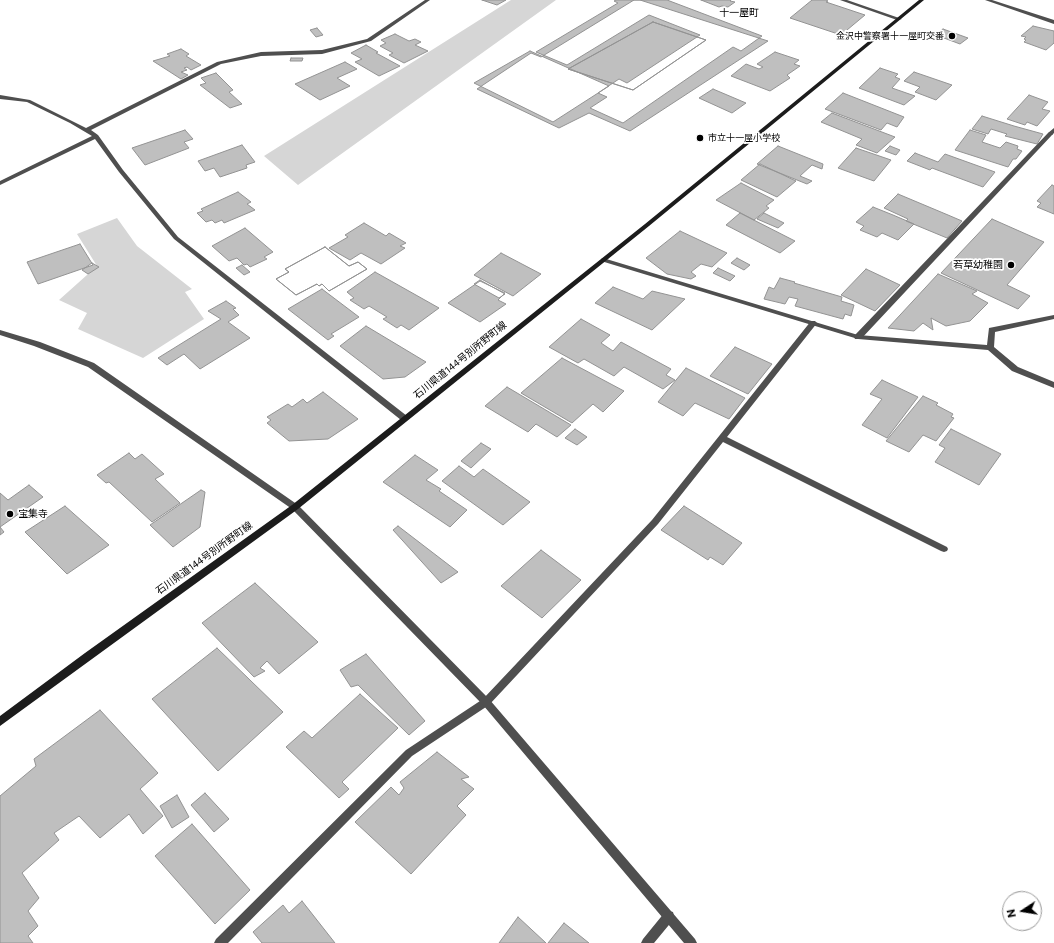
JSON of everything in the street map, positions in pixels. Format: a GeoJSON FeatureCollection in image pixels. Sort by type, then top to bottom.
{"type":"FeatureCollection","features":[{"type":"Feature","properties":{"kind":"main road","name":"石川県道144号別所野町線"},"geometry":{"type":"LineString","coordinates":[[0,722],[88,656],[295,507],[404,418],[603,260],[922,0]]}},
{"type":"Feature","properties":{"kind":"street"},"geometry":{"type":"LineString","coordinates":[[88,130],[220,63],[260,54],[322,52],[369,40],[428,0]]}},
{"type":"Feature","properties":{"kind":"street"},"geometry":{"type":"LineString","coordinates":[[842,0],[899,18]]}},
{"type":"Feature","properties":{"kind":"street"},"geometry":{"type":"LineString","coordinates":[[987,0],[1054,22]]}},
{"type":"Feature","properties":{"kind":"street"},"geometry":{"type":"LineString","coordinates":[[0,97],[28,101],[88,130],[96,136],[121,171],[176,238],[404,418]]}},
{"type":"Feature","properties":{"kind":"street"},"geometry":{"type":"LineString","coordinates":[[858,337],[1052,132]]}},
{"type":"Feature","properties":{"kind":"street"},"geometry":{"type":"LineString","coordinates":[[0,183],[96,136]]}},
{"type":"Feature","properties":{"kind":"street"},"geometry":{"type":"LineString","coordinates":[[603,260],[858,337],[990,348],[1015,369],[1054,385]]}},
{"type":"Feature","properties":{"kind":"street"},"geometry":{"type":"LineString","coordinates":[[990,348],[992,330],[1054,317]]}},
{"type":"Feature","properties":{"kind":"street"},"geometry":{"type":"LineString","coordinates":[[220,943],[409,753],[486,702],[655,522],[813,323]]}},
{"type":"Feature","properties":{"kind":"street"},"geometry":{"type":"LineString","coordinates":[[0,332],[37,344],[90,365],[295,507],[486,702],[691,943]]}},
{"type":"Feature","properties":{"kind":"street"},"geometry":{"type":"LineString","coordinates":[[722,438],[944,549]]}},
{"type":"Feature","properties":{"kind":"street"},"geometry":{"type":"LineString","coordinates":[[647,943],[669,916]]}},
{"type":"Feature","properties":{"kind":"shaded area"},"geometry":{"type":"Polygon","coordinates":[[[511,0],[556,0],[298,185],[264,156],[511,0]]]}},
{"type":"Feature","properties":{"kind":"shaded area"},"geometry":{"type":"Polygon","coordinates":[[[117,218],[137,246],[192,289],[185,292],[204,319],[143,358],[78,329],[87,313],[59,300],[97,266],[77,234],[117,218]]]}},
{"type":"Feature","properties":{"kind":"building"},"geometry":{"type":"Polygon","coordinates":[[[482,0],[506,0],[497,5],[482,0]]]}},
{"type":"Feature","properties":{"kind":"building"},"geometry":{"type":"Polygon","coordinates":[[[634,0],[640,0],[768,41],[630,131],[589,113],[559,128],[477,89],[531,53],[541,57],[634,0]],[[653,22],[568,69],[633,90],[706,40],[653,22]]]}},
{"type":"Feature","properties":{"kind":"building"},"geometry":{"type":"Polygon","coordinates":[[[667,0],[762,36],[741,51],[733,47],[623,123],[590,108],[607,97],[598,93],[619,79],[627,83],[700,35],[649,15],[567,65],[536,52],[618,3],[614,1],[667,0]]]}},
{"type":"Feature","properties":{"kind":"building"},"geometry":{"type":"Polygon","coordinates":[[[701,0],[731,0],[730,1],[735,2],[728,7],[719,7],[701,0]]]}},
{"type":"Feature","properties":{"kind":"building"},"geometry":{"type":"Polygon","coordinates":[[[812,0],[826,0],[828,1],[826,2],[865,15],[841,35],[790,18],[812,0]]]}},
{"type":"Feature","properties":{"kind":"building"},"geometry":{"type":"Polygon","coordinates":[[[653,22],[706,40],[633,90],[568,69],[653,22]]]}},
{"type":"Feature","properties":{"kind":"building"},"geometry":{"type":"Polygon","coordinates":[[[1033,26],[1054,31],[1054,43],[1046,50],[1024,42],[1026,37],[1021,36],[1033,26]]]}},
{"type":"Feature","properties":{"kind":"building"},"geometry":{"type":"Polygon","coordinates":[[[317,28],[323,35],[316,37],[310,30],[317,28]]]}},
{"type":"Feature","properties":{"kind":"building","name":"金沢中警察署十一屋町交番"},"geometry":{"type":"Polygon","coordinates":[[[943,29],[968,38],[960,44],[936,35],[943,29]]]}},
{"type":"Feature","properties":{"kind":"building"},"geometry":{"type":"Polygon","coordinates":[[[395,34],[409,41],[415,39],[421,42],[415,45],[428,51],[404,63],[389,55],[393,53],[380,46],[386,43],[381,40],[395,34]]]}},
{"type":"Feature","properties":{"kind":"building"},"geometry":{"type":"Polygon","coordinates":[[[366,45],[378,52],[376,53],[400,66],[379,76],[355,62],[362,59],[351,53],[366,45]]]}},
{"type":"Feature","properties":{"kind":"building"},"geometry":{"type":"Polygon","coordinates":[[[181,49],[189,54],[186,56],[201,65],[191,70],[187,67],[184,68],[187,70],[181,72],[188,75],[181,79],[153,61],[170,56],[167,54],[181,49]]]}},
{"type":"Feature","properties":{"kind":"building"},"geometry":{"type":"Polygon","coordinates":[[[530,51],[609,86],[553,122],[474,83],[530,51]]]}},
{"type":"Feature","properties":{"kind":"building"},"geometry":{"type":"Polygon","coordinates":[[[775,52],[799,60],[794,64],[800,66],[787,75],[790,78],[770,91],[731,76],[746,64],[759,69],[763,67],[757,64],[775,52]]]}},
{"type":"Feature","properties":{"kind":"building"},"geometry":{"type":"Polygon","coordinates":[[[291,58],[303,58],[302,61],[290,61],[291,58]]]}},
{"type":"Feature","properties":{"kind":"building"},"geometry":{"type":"Polygon","coordinates":[[[345,62],[357,69],[337,78],[350,86],[320,100],[295,84],[345,62]]]}},
{"type":"Feature","properties":{"kind":"building"},"geometry":{"type":"Polygon","coordinates":[[[880,68],[898,74],[895,77],[900,79],[892,88],[915,96],[904,105],[859,88],[880,68]]]}},
{"type":"Feature","properties":{"kind":"building"},"geometry":{"type":"Polygon","coordinates":[[[914,72],[952,85],[936,100],[915,92],[920,87],[904,81],[914,72]]]}},
{"type":"Feature","properties":{"kind":"building"},"geometry":{"type":"Polygon","coordinates":[[[216,73],[233,90],[229,92],[242,104],[230,108],[200,85],[206,83],[201,78],[216,73]]]}},
{"type":"Feature","properties":{"kind":"building"},"geometry":{"type":"Polygon","coordinates":[[[713,89],[746,103],[732,113],[699,98],[713,89]]]}},
{"type":"Feature","properties":{"kind":"building"},"geometry":{"type":"Polygon","coordinates":[[[843,93],[904,117],[897,127],[887,123],[881,130],[825,109],[843,93]]]}},
{"type":"Feature","properties":{"kind":"building"},"geometry":{"type":"Polygon","coordinates":[[[1029,95],[1048,102],[1042,109],[1050,111],[1037,126],[1027,122],[1025,125],[1007,119],[1029,95]]]}},
{"type":"Feature","properties":{"kind":"building"},"geometry":{"type":"Polygon","coordinates":[[[832,113],[895,137],[877,153],[856,145],[862,139],[821,122],[832,113]]]}},
{"type":"Feature","properties":{"kind":"building"},"geometry":{"type":"Polygon","coordinates":[[[982,116],[1043,134],[1037,144],[1005,136],[1007,134],[991,129],[988,134],[972,129],[982,116]]]}},
{"type":"Feature","properties":{"kind":"building"},"geometry":{"type":"Polygon","coordinates":[[[185,130],[193,139],[184,142],[189,148],[145,165],[132,148],[185,130]]]}},
{"type":"Feature","properties":{"kind":"building"},"geometry":{"type":"Polygon","coordinates":[[[970,130],[986,135],[982,142],[1000,148],[1006,142],[1018,146],[1017,149],[1022,151],[1016,159],[1013,159],[1008,167],[955,150],[970,130]]]}},
{"type":"Feature","properties":{"kind":"building"},"geometry":{"type":"Polygon","coordinates":[[[242,145],[255,162],[246,165],[247,168],[220,177],[214,168],[205,171],[198,161],[242,145]]]}},
{"type":"Feature","properties":{"kind":"building"},"geometry":{"type":"Polygon","coordinates":[[[778,146],[823,164],[822,169],[812,165],[800,176],[812,181],[807,184],[757,164],[778,146]]]}},
{"type":"Feature","properties":{"kind":"building"},"geometry":{"type":"Polygon","coordinates":[[[890,146],[900,150],[896,155],[885,151],[890,146]]]}},
{"type":"Feature","properties":{"kind":"building"},"geometry":{"type":"Polygon","coordinates":[[[856,148],[891,160],[874,181],[838,168],[856,148]]]}},
{"type":"Feature","properties":{"kind":"building"},"geometry":{"type":"Polygon","coordinates":[[[915,153],[938,162],[945,154],[995,172],[983,187],[932,168],[930,170],[907,161],[915,153]]]}},
{"type":"Feature","properties":{"kind":"building"},"geometry":{"type":"Polygon","coordinates":[[[760,164],[796,181],[777,197],[741,180],[760,164]]]}},
{"type":"Feature","properties":{"kind":"building"},"geometry":{"type":"Polygon","coordinates":[[[741,183],[774,200],[766,206],[769,208],[754,220],[716,200],[741,183]]]}},
{"type":"Feature","properties":{"kind":"building"},"geometry":{"type":"Polygon","coordinates":[[[1052,185],[1054,186],[1054,214],[1037,207],[1041,203],[1037,201],[1052,185]]]}},
{"type":"Feature","properties":{"kind":"building"},"geometry":{"type":"Polygon","coordinates":[[[238,192],[251,202],[247,204],[255,210],[224,223],[222,220],[215,223],[212,220],[206,222],[197,213],[203,211],[201,209],[238,192]]]}},
{"type":"Feature","properties":{"kind":"building"},"geometry":{"type":"Polygon","coordinates":[[[898,194],[962,221],[947,238],[906,221],[908,219],[884,208],[898,194]]]}},
{"type":"Feature","properties":{"kind":"building"},"geometry":{"type":"Polygon","coordinates":[[[873,207],[914,224],[898,240],[882,233],[877,237],[860,230],[864,226],[856,222],[873,207]]]}},
{"type":"Feature","properties":{"kind":"building"},"geometry":{"type":"Polygon","coordinates":[[[740,213],[795,241],[780,253],[726,225],[740,213]]]}},
{"type":"Feature","properties":{"kind":"building"},"geometry":{"type":"Polygon","coordinates":[[[764,213],[784,223],[778,228],[757,219],[764,213]]]}},
{"type":"Feature","properties":{"kind":"building"},"geometry":{"type":"Polygon","coordinates":[[[992,219],[1044,242],[1007,285],[1030,296],[1018,309],[941,273],[992,219]]]}},
{"type":"Feature","properties":{"kind":"building"},"geometry":{"type":"Polygon","coordinates":[[[364,223],[386,236],[389,233],[406,243],[400,246],[405,248],[381,264],[361,253],[350,260],[329,248],[348,237],[345,235],[364,223]]]}},
{"type":"Feature","properties":{"kind":"building"},"geometry":{"type":"Polygon","coordinates":[[[245,228],[273,252],[264,257],[267,259],[250,267],[247,264],[244,265],[237,258],[229,261],[212,246],[245,228]]]}},
{"type":"Feature","properties":{"kind":"building"},"geometry":{"type":"Polygon","coordinates":[[[680,231],[727,253],[712,267],[701,264],[691,272],[696,276],[691,279],[667,274],[646,258],[680,231]]]}},
{"type":"Feature","properties":{"kind":"building"},"geometry":{"type":"Polygon","coordinates":[[[80,244],[93,265],[38,284],[27,262],[80,244]]]}},
{"type":"Feature","properties":{"kind":"building"},"geometry":{"type":"Polygon","coordinates":[[[325,247],[349,266],[358,262],[367,269],[329,291],[322,284],[319,286],[317,284],[296,295],[276,279],[289,272],[285,269],[325,247]]]}},
{"type":"Feature","properties":{"kind":"building"},"geometry":{"type":"Polygon","coordinates":[[[325,247],[349,266],[358,262],[367,269],[329,291],[322,284],[319,286],[317,284],[296,295],[276,279],[289,272],[285,269],[325,247]]]}},
{"type":"Feature","properties":{"kind":"building"},"geometry":{"type":"Polygon","coordinates":[[[501,253],[541,274],[513,296],[474,275],[501,253]]]}},
{"type":"Feature","properties":{"kind":"building"},"geometry":{"type":"Polygon","coordinates":[[[737,258],[750,265],[744,270],[731,263],[737,258]]]}},
{"type":"Feature","properties":{"kind":"building"},"geometry":{"type":"Polygon","coordinates":[[[92,263],[99,267],[88,274],[82,270],[92,263]]]}},
{"type":"Feature","properties":{"kind":"building"},"geometry":{"type":"Polygon","coordinates":[[[242,265],[250,272],[244,275],[236,268],[242,265]]]}},
{"type":"Feature","properties":{"kind":"building"},"geometry":{"type":"Polygon","coordinates":[[[718,268],[735,276],[730,281],[713,273],[718,268]]]}},
{"type":"Feature","properties":{"kind":"building"},"geometry":{"type":"Polygon","coordinates":[[[866,269],[900,285],[875,311],[841,295],[866,269]]]}},
{"type":"Feature","properties":{"kind":"building"},"geometry":{"type":"Polygon","coordinates":[[[375,272],[439,308],[409,330],[401,325],[397,328],[383,319],[387,317],[369,306],[364,309],[350,300],[354,298],[347,292],[375,272]]]}},
{"type":"Feature","properties":{"kind":"building"},"geometry":{"type":"Polygon","coordinates":[[[938,274],[977,291],[972,294],[988,303],[970,321],[946,326],[931,318],[933,330],[923,323],[914,331],[888,328],[938,274]]]}},
{"type":"Feature","properties":{"kind":"building"},"geometry":{"type":"Polygon","coordinates":[[[780,278],[842,297],[841,301],[854,305],[851,316],[845,314],[843,319],[795,306],[798,299],[789,297],[785,304],[764,299],[769,287],[774,289],[780,278]]]}},
{"type":"Feature","properties":{"kind":"building"},"geometry":{"type":"Polygon","coordinates":[[[480,280],[505,294],[499,298],[474,284],[480,280]]]}},
{"type":"Feature","properties":{"kind":"building"},"geometry":{"type":"Polygon","coordinates":[[[480,281],[505,293],[498,300],[506,304],[480,322],[448,303],[480,281]]]}},
{"type":"Feature","properties":{"kind":"building"},"geometry":{"type":"Polygon","coordinates":[[[613,287],[643,299],[652,291],[685,299],[652,330],[595,303],[613,287]]]}},
{"type":"Feature","properties":{"kind":"building"},"geometry":{"type":"Polygon","coordinates":[[[322,289],[359,317],[331,334],[334,336],[328,340],[288,309],[322,289]]]}},
{"type":"Feature","properties":{"kind":"building"},"geometry":{"type":"Polygon","coordinates":[[[226,301],[236,308],[233,309],[239,315],[228,322],[250,338],[200,369],[184,354],[167,365],[158,358],[221,319],[208,311],[226,301]]]}},
{"type":"Feature","properties":{"kind":"building"},"geometry":{"type":"Polygon","coordinates":[[[581,319],[610,335],[601,343],[613,351],[621,342],[671,369],[666,375],[675,380],[663,389],[624,367],[614,376],[584,359],[578,363],[549,347],[581,319]]]}},
{"type":"Feature","properties":{"kind":"building"},"geometry":{"type":"Polygon","coordinates":[[[366,326],[426,362],[405,377],[383,379],[340,346],[366,326]]]}},
{"type":"Feature","properties":{"kind":"building"},"geometry":{"type":"Polygon","coordinates":[[[735,347],[772,364],[748,394],[710,376],[735,347]]]}},
{"type":"Feature","properties":{"kind":"building"},"geometry":{"type":"Polygon","coordinates":[[[562,358],[624,391],[603,412],[593,404],[572,423],[521,393],[562,358]]]}},
{"type":"Feature","properties":{"kind":"building"},"geometry":{"type":"Polygon","coordinates":[[[686,368],[745,398],[729,419],[695,403],[683,416],[658,402],[686,368]]]}},
{"type":"Feature","properties":{"kind":"building"},"geometry":{"type":"Polygon","coordinates":[[[882,380],[918,397],[887,438],[862,425],[882,399],[870,394],[882,380]]]}},
{"type":"Feature","properties":{"kind":"building"},"geometry":{"type":"Polygon","coordinates":[[[507,387],[571,425],[557,437],[536,424],[528,432],[485,406],[507,387]]]}},
{"type":"Feature","properties":{"kind":"building"},"geometry":{"type":"Polygon","coordinates":[[[323,392],[358,419],[328,439],[289,441],[267,423],[271,420],[267,417],[288,404],[292,407],[303,399],[307,403],[323,392]]]}},
{"type":"Feature","properties":{"kind":"building"},"geometry":{"type":"Polygon","coordinates":[[[923,396],[938,403],[936,405],[953,414],[951,417],[954,418],[936,441],[923,435],[909,452],[886,441],[923,396]]]}},
{"type":"Feature","properties":{"kind":"building"},"geometry":{"type":"Polygon","coordinates":[[[575,429],[587,437],[577,445],[565,438],[575,429]]]}},
{"type":"Feature","properties":{"kind":"building"},"geometry":{"type":"Polygon","coordinates":[[[951,429],[1001,454],[979,485],[935,462],[945,448],[939,445],[951,429]]]}},
{"type":"Feature","properties":{"kind":"building"},"geometry":{"type":"Polygon","coordinates":[[[481,443],[491,449],[471,468],[461,461],[481,443]]]}},
{"type":"Feature","properties":{"kind":"building"},"geometry":{"type":"Polygon","coordinates":[[[129,453],[135,459],[142,454],[164,474],[155,479],[180,503],[152,522],[109,482],[106,483],[97,475],[129,453]]]}},
{"type":"Feature","properties":{"kind":"building"},"geometry":{"type":"Polygon","coordinates":[[[415,455],[438,470],[426,480],[441,489],[439,491],[467,510],[450,527],[383,482],[415,455]]]}},
{"type":"Feature","properties":{"kind":"building"},"geometry":{"type":"Polygon","coordinates":[[[459,466],[474,477],[483,469],[530,502],[503,525],[442,481],[459,466]]]}},
{"type":"Feature","properties":{"kind":"building","name":"宝集寺"},"geometry":{"type":"Polygon","coordinates":[[[29,485],[43,497],[0,527],[0,493],[8,500],[29,485]]]}},
{"type":"Feature","properties":{"kind":"building"},"geometry":{"type":"Polygon","coordinates":[[[201,490],[205,492],[200,527],[173,547],[150,525],[201,490]]]}},
{"type":"Feature","properties":{"kind":"building"},"geometry":{"type":"Polygon","coordinates":[[[65,506],[109,545],[67,574],[25,532],[65,506]]]}},
{"type":"Feature","properties":{"kind":"building"},"geometry":{"type":"Polygon","coordinates":[[[684,506],[742,543],[723,565],[710,557],[708,560],[661,530],[684,506]]]}},
{"type":"Feature","properties":{"kind":"building"},"geometry":{"type":"Polygon","coordinates":[[[398,526],[458,572],[441,583],[393,530],[398,526]]]}},
{"type":"Feature","properties":{"kind":"building"},"geometry":{"type":"Polygon","coordinates":[[[0,527],[4,532],[0,535],[0,527]]]}},
{"type":"Feature","properties":{"kind":"building"},"geometry":{"type":"Polygon","coordinates":[[[541,550],[581,580],[542,618],[501,586],[541,550]]]}},
{"type":"Feature","properties":{"kind":"building"},"geometry":{"type":"Polygon","coordinates":[[[255,583],[318,642],[279,674],[267,661],[260,668],[265,671],[254,677],[202,623],[255,583]]]}},
{"type":"Feature","properties":{"kind":"building"},"geometry":{"type":"Polygon","coordinates":[[[217,648],[283,712],[218,771],[152,699],[217,648]]]}},
{"type":"Feature","properties":{"kind":"building"},"geometry":{"type":"Polygon","coordinates":[[[366,654],[425,721],[409,735],[358,685],[351,687],[340,670],[366,654]]]}},
{"type":"Feature","properties":{"kind":"building"},"geometry":{"type":"Polygon","coordinates":[[[360,694],[398,728],[342,782],[349,789],[339,798],[286,747],[304,731],[312,738],[360,694]]]}},
{"type":"Feature","properties":{"kind":"building"},"geometry":{"type":"Polygon","coordinates":[[[100,710],[158,773],[140,789],[163,816],[143,834],[129,814],[100,838],[79,816],[54,833],[59,840],[22,873],[39,898],[28,911],[38,926],[28,936],[33,943],[0,943],[0,796],[36,766],[34,759],[100,710]]]}},
{"type":"Feature","properties":{"kind":"building"},"geometry":{"type":"Polygon","coordinates":[[[437,752],[469,777],[461,779],[474,789],[457,806],[466,815],[411,874],[355,822],[391,787],[399,795],[404,788],[400,782],[437,752]]]}},
{"type":"Feature","properties":{"kind":"building"},"geometry":{"type":"Polygon","coordinates":[[[205,793],[229,819],[214,832],[191,805],[205,793]]]}},
{"type":"Feature","properties":{"kind":"building"},"geometry":{"type":"Polygon","coordinates":[[[177,795],[189,817],[172,828],[160,806],[177,795]]]}},
{"type":"Feature","properties":{"kind":"building"},"geometry":{"type":"Polygon","coordinates":[[[192,824],[250,890],[215,924],[155,856],[192,824]]]}},
{"type":"Feature","properties":{"kind":"building"},"geometry":{"type":"Polygon","coordinates":[[[302,901],[335,943],[262,943],[253,932],[283,905],[289,913],[302,901]]]}},
{"type":"Feature","properties":{"kind":"building"},"geometry":{"type":"Polygon","coordinates":[[[518,917],[546,943],[499,943],[518,917]]]}},
{"type":"Feature","properties":{"kind":"building"},"geometry":{"type":"Polygon","coordinates":[[[564,923],[589,943],[548,943],[564,923]]]}},
{"type":"Feature","properties":{"kind":"place","name":"金沢中警察署十一屋町交番"},"geometry":{"type":"Point","coordinates":[952,36]}},
{"type":"Feature","properties":{"kind":"place","name":"市立十一屋小学校"},"geometry":{"type":"Point","coordinates":[700,138]}},
{"type":"Feature","properties":{"kind":"place","name":"若草幼稚園"},"geometry":{"type":"Point","coordinates":[1011,265]}},
{"type":"Feature","properties":{"kind":"place","name":"宝集寺"},"geometry":{"type":"Point","coordinates":[10,514]}},
{"type":"Feature","properties":{"kind":"district","name":"十一屋町"},"geometry":{"type":"Point","coordinates":[739,13]}}]}
